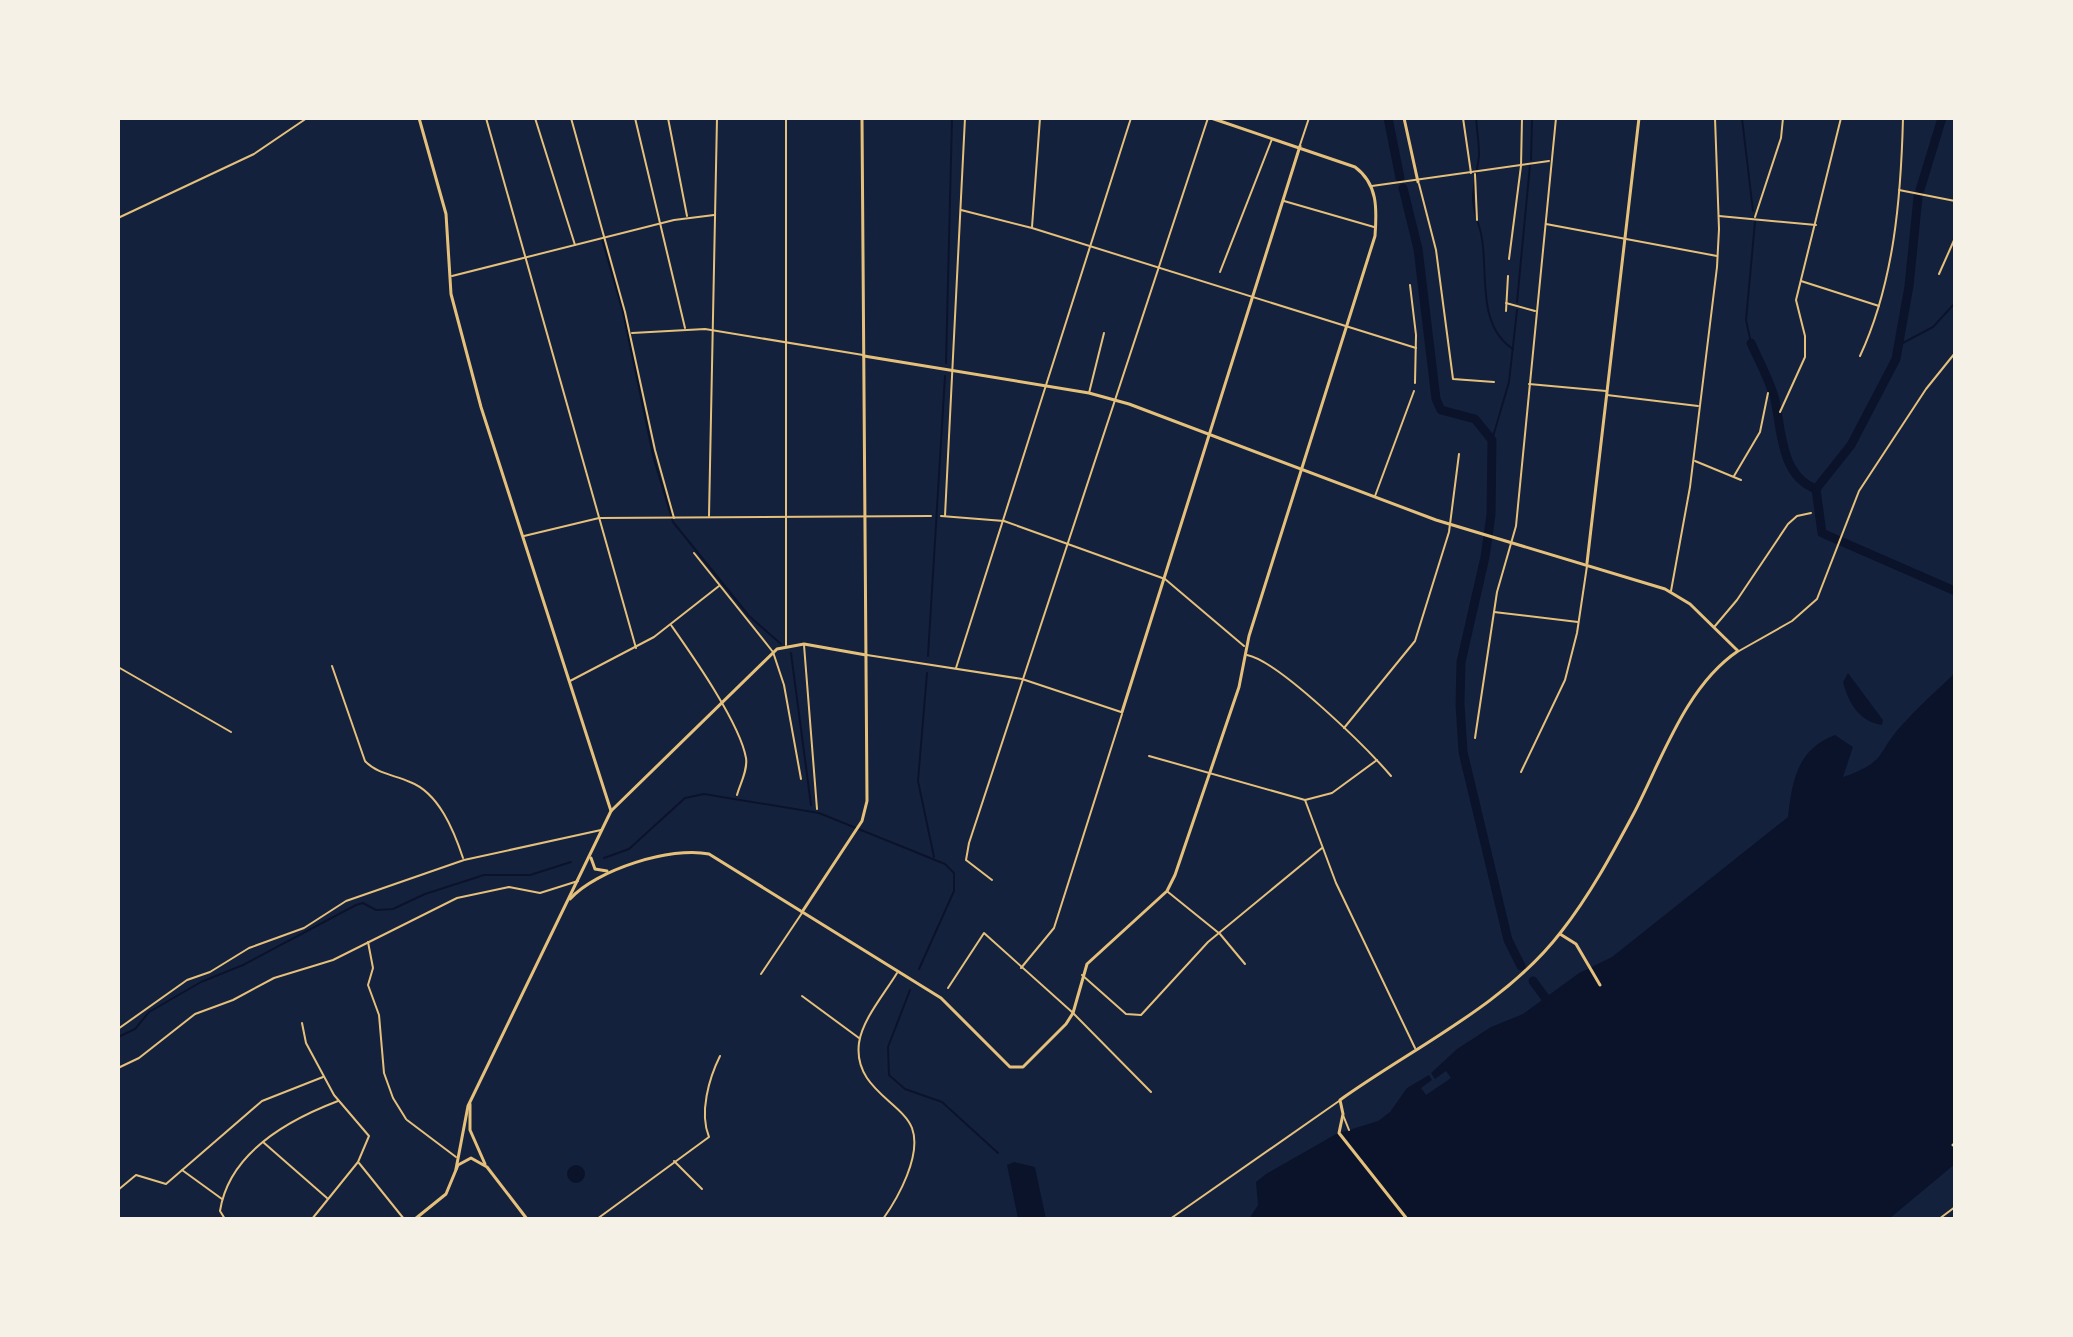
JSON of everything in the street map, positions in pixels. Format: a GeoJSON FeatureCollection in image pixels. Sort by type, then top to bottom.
{"type":"FeatureCollection","features":[{"type":"Feature","properties":{"kind":"main road"},"geometry":{"type":"LineString","coordinates":[[419,118],[447,223],[453,303],[481,407],[611,811]]}},
{"type":"Feature","properties":{"kind":"main road"},"geometry":{"type":"LineString","coordinates":[[802,912],[862,821],[867,801],[862,118]]}},
{"type":"Feature","properties":{"kind":"main road"},"geometry":{"type":"LineString","coordinates":[[570,899],[609,871],[702,852],[716,857],[941,998],[1013,1068],[1025,1065],[1073,1013],[1082,975],[1090,960],[1167,891],[1239,687],[1247,648],[1375,227],[1372,186],[1355,167],[1300,146],[1209,118]]}},
{"type":"Feature","properties":{"kind":"main road"},"geometry":{"type":"LineString","coordinates":[[1404,118],[1418,182]]}},
{"type":"Feature","properties":{"kind":"main road"},"geometry":{"type":"LineString","coordinates":[[1587,563],[1639,118]]}},
{"type":"Feature","properties":{"kind":"main road"},"geometry":{"type":"LineString","coordinates":[[1122,712],[1300,146]]}},
{"type":"Feature","properties":{"kind":"main road"},"geometry":{"type":"LineString","coordinates":[[864,356],[1115,399],[1449,525],[1511,540],[1671,592],[1738,651],[1718,668],[1687,712],[1606,864],[1560,934],[1504,988],[1340,1100],[1343,1114],[1339,1133],[1407,1219]]}},
{"type":"Feature","properties":{"kind":"main road"},"geometry":{"type":"LineString","coordinates":[[455,1173],[463,1120],[474,1093],[611,811],[773,652],[786,645],[804,644],[866,655]]}},
{"type":"Feature","properties":{"kind":"main road"},"geometry":{"type":"LineString","coordinates":[[593,850],[593,867],[609,871]]}},
{"type":"Feature","properties":{"kind":"main road"},"geometry":{"type":"LineString","coordinates":[[1560,934],[1576,944],[1600,985]]}},
{"type":"Feature","properties":{"kind":"main road"},"geometry":{"type":"LineString","coordinates":[[474,1093],[468,1121],[487,1167]]}},
{"type":"Feature","properties":{"kind":"main road"},"geometry":{"type":"LineString","coordinates":[[415,1219],[446,1194],[459,1163],[467,1158],[478,1159],[487,1167],[527,1219]]}},
{"type":"Feature","properties":{"kind":"street"},"geometry":{"type":"LineString","coordinates":[[118,218],[254,154],[307,118]]}},
{"type":"Feature","properties":{"kind":"street"},"geometry":{"type":"LineString","coordinates":[[486,118],[636,648]]}},
{"type":"Feature","properties":{"kind":"street"},"geometry":{"type":"LineString","coordinates":[[535,118],[576,246]]}},
{"type":"Feature","properties":{"kind":"street"},"geometry":{"type":"LineString","coordinates":[[571,118],[631,333],[655,450],[674,518]]}},
{"type":"Feature","properties":{"kind":"street"},"geometry":{"type":"LineString","coordinates":[[635,118],[685,329]]}},
{"type":"Feature","properties":{"kind":"street"},"geometry":{"type":"LineString","coordinates":[[668,118],[688,218]]}},
{"type":"Feature","properties":{"kind":"street"},"geometry":{"type":"LineString","coordinates":[[709,517],[717,118]]}},
{"type":"Feature","properties":{"kind":"street"},"geometry":{"type":"LineString","coordinates":[[786,118],[786,645]]}},
{"type":"Feature","properties":{"kind":"street"},"geometry":{"type":"LineString","coordinates":[[965,118],[955,370],[943,516],[1004,521],[1165,579],[1247,648]]}},
{"type":"Feature","properties":{"kind":"street"},"geometry":{"type":"LineString","coordinates":[[1032,228],[1040,118]]}},
{"type":"Feature","properties":{"kind":"street"},"geometry":{"type":"LineString","coordinates":[[956,668],[1131,118]]}},
{"type":"Feature","properties":{"kind":"street"},"geometry":{"type":"LineString","coordinates":[[992,880],[968,862],[966,854],[1209,118]]}},
{"type":"Feature","properties":{"kind":"street"},"geometry":{"type":"LineString","coordinates":[[1300,146],[1309,118]]}},
{"type":"Feature","properties":{"kind":"street"},"geometry":{"type":"LineString","coordinates":[[1463,118],[1474,174],[1477,220]]}},
{"type":"Feature","properties":{"kind":"street"},"geometry":{"type":"LineString","coordinates":[[1509,259],[1521,166],[1522,118]]}},
{"type":"Feature","properties":{"kind":"street"},"geometry":{"type":"LineString","coordinates":[[1475,738],[1494,612],[1516,526],[1546,224],[1549,161],[1556,118]]}},
{"type":"Feature","properties":{"kind":"street"},"geometry":{"type":"LineString","coordinates":[[1671,592],[1693,461],[1718,257],[1715,118]]}},
{"type":"Feature","properties":{"kind":"street"},"geometry":{"type":"LineString","coordinates":[[1755,217],[1781,138],[1783,118]]}},
{"type":"Feature","properties":{"kind":"street"},"geometry":{"type":"LineString","coordinates":[[1780,412],[1805,357],[1805,336],[1796,300],[1841,118]]}},
{"type":"Feature","properties":{"kind":"street"},"geometry":{"type":"LineString","coordinates":[[1860,356],[1880,306],[1899,190],[1903,118]]}},
{"type":"Feature","properties":{"kind":"street"},"geometry":{"type":"LineString","coordinates":[[1220,272],[1273,138]]}},
{"type":"Feature","properties":{"kind":"street"},"geometry":{"type":"LineString","coordinates":[[1372,186],[1418,182],[1549,161]]}},
{"type":"Feature","properties":{"kind":"street"},"geometry":{"type":"LineString","coordinates":[[1418,182],[1436,250],[1453,379],[1494,382]]}},
{"type":"Feature","properties":{"kind":"street"},"geometry":{"type":"LineString","coordinates":[[1899,190],[1955,201]]}},
{"type":"Feature","properties":{"kind":"street"},"geometry":{"type":"LineString","coordinates":[[1283,201],[1375,227]]}},
{"type":"Feature","properties":{"kind":"street"},"geometry":{"type":"LineString","coordinates":[[961,210],[1032,228],[1416,348]]}},
{"type":"Feature","properties":{"kind":"street"},"geometry":{"type":"LineString","coordinates":[[450,276],[525,260],[660,224],[715,215]]}},
{"type":"Feature","properties":{"kind":"street"},"geometry":{"type":"LineString","coordinates":[[1719,216],[1817,225]]}},
{"type":"Feature","properties":{"kind":"street"},"geometry":{"type":"LineString","coordinates":[[1546,224],[1718,257]]}},
{"type":"Feature","properties":{"kind":"street"},"geometry":{"type":"LineString","coordinates":[[1939,274],[1954,242]]}},
{"type":"Feature","properties":{"kind":"street"},"geometry":{"type":"LineString","coordinates":[[1506,311],[1508,276]]}},
{"type":"Feature","properties":{"kind":"street"},"geometry":{"type":"LineString","coordinates":[[1801,281],[1880,306]]}},
{"type":"Feature","properties":{"kind":"street"},"geometry":{"type":"LineString","coordinates":[[1375,497],[1414,391],[1416,348],[1410,285]]}},
{"type":"Feature","properties":{"kind":"street"},"geometry":{"type":"LineString","coordinates":[[1506,303],[1536,311]]}},
{"type":"Feature","properties":{"kind":"street"},"geometry":{"type":"LineString","coordinates":[[631,333],[711,330],[864,356]]}},
{"type":"Feature","properties":{"kind":"street"},"geometry":{"type":"LineString","coordinates":[[1089,393],[1104,333]]}},
{"type":"Feature","properties":{"kind":"street"},"geometry":{"type":"LineString","coordinates":[[1738,651],[1799,616],[1821,593],[1842,528],[1859,491],[1926,389],[1955,353]]}},
{"type":"Feature","properties":{"kind":"street"},"geometry":{"type":"LineString","coordinates":[[1529,384],[1700,406]]}},
{"type":"Feature","properties":{"kind":"street"},"geometry":{"type":"LineString","coordinates":[[1734,476],[1760,432],[1768,393]]}},
{"type":"Feature","properties":{"kind":"street"},"geometry":{"type":"LineString","coordinates":[[1344,728],[1411,650],[1449,525],[1459,454]]}},
{"type":"Feature","properties":{"kind":"street"},"geometry":{"type":"LineString","coordinates":[[1693,461],[1741,480]]}},
{"type":"Feature","properties":{"kind":"street"},"geometry":{"type":"LineString","coordinates":[[1714,627],[1737,600],[1788,524],[1797,516],[1811,513]]}},
{"type":"Feature","properties":{"kind":"street"},"geometry":{"type":"LineString","coordinates":[[523,536],[599,518],[931,516]]}},
{"type":"Feature","properties":{"kind":"street"},"geometry":{"type":"LineString","coordinates":[[694,553],[773,652],[784,685],[801,779]]}},
{"type":"Feature","properties":{"kind":"street"},"geometry":{"type":"LineString","coordinates":[[1521,772],[1565,680],[1579,622],[1587,563]]}},
{"type":"Feature","properties":{"kind":"street"},"geometry":{"type":"LineString","coordinates":[[570,681],[636,648],[720,586]]}},
{"type":"Feature","properties":{"kind":"street"},"geometry":{"type":"LineString","coordinates":[[1494,612],[1579,622]]}},
{"type":"Feature","properties":{"kind":"street"},"geometry":{"type":"LineString","coordinates":[[671,625],[721,703],[747,759],[737,795]]}},
{"type":"Feature","properties":{"kind":"street"},"geometry":{"type":"LineString","coordinates":[[804,644],[817,809]]}},
{"type":"Feature","properties":{"kind":"street"},"geometry":{"type":"LineString","coordinates":[[866,655],[1022,679],[1122,712],[1054,928],[1021,968]]}},
{"type":"Feature","properties":{"kind":"street"},"geometry":{"type":"LineString","coordinates":[[1246,655],[1264,661],[1344,728],[1391,776]]}},
{"type":"Feature","properties":{"kind":"street"},"geometry":{"type":"LineString","coordinates":[[332,666],[365,761],[374,769],[422,789],[450,825],[464,860]]}},
{"type":"Feature","properties":{"kind":"street"},"geometry":{"type":"LineString","coordinates":[[118,667],[231,732]]}},
{"type":"Feature","properties":{"kind":"street"},"geometry":{"type":"LineString","coordinates":[[1149,756],[1305,800],[1332,793],[1377,760]]}},
{"type":"Feature","properties":{"kind":"street"},"geometry":{"type":"LineString","coordinates":[[1305,800],[1322,848],[1416,1049]]}},
{"type":"Feature","properties":{"kind":"street"},"geometry":{"type":"LineString","coordinates":[[118,1029],[187,980],[210,972],[249,948],[304,928],[346,901],[464,860],[602,830]]}},
{"type":"Feature","properties":{"kind":"street"},"geometry":{"type":"LineString","coordinates":[[1082,975],[1126,1014],[1136,1017],[1220,934],[1322,848]]}},
{"type":"Feature","properties":{"kind":"street"},"geometry":{"type":"LineString","coordinates":[[118,1068],[139,1058],[195,1014],[233,1000],[274,978],[321,965],[440,905],[473,893],[509,887],[540,893],[579,881]]}},
{"type":"Feature","properties":{"kind":"street"},"geometry":{"type":"LineString","coordinates":[[1167,891],[1220,934],[1245,964]]}},
{"type":"Feature","properties":{"kind":"street"},"geometry":{"type":"LineString","coordinates":[[761,974],[802,912]]}},
{"type":"Feature","properties":{"kind":"street"},"geometry":{"type":"LineString","coordinates":[[948,988],[984,933],[1073,1013],[1151,1092]]}},
{"type":"Feature","properties":{"kind":"street"},"geometry":{"type":"LineString","coordinates":[[368,942],[373,968],[368,985],[379,1015],[384,1073],[393,1098],[407,1120],[457,1158]]}},
{"type":"Feature","properties":{"kind":"street"},"geometry":{"type":"LineString","coordinates":[[883,1219],[904,1187],[914,1138],[909,1123],[881,1097],[867,1075],[860,1058],[860,1038],[897,972]]}},
{"type":"Feature","properties":{"kind":"street"},"geometry":{"type":"LineString","coordinates":[[802,996],[860,1038]]}},
{"type":"Feature","properties":{"kind":"street"},"geometry":{"type":"LineString","coordinates":[[302,1023],[306,1043],[323,1077],[338,1101],[368,1131],[369,1143],[358,1162],[312,1219]]}},
{"type":"Feature","properties":{"kind":"street"},"geometry":{"type":"LineString","coordinates":[[597,1219],[709,1137],[705,1119],[711,1078],[720,1056]]}},
{"type":"Feature","properties":{"kind":"street"},"geometry":{"type":"LineString","coordinates":[[118,1190],[136,1175],[163,1186],[262,1101],[323,1077]]}},
{"type":"Feature","properties":{"kind":"street"},"geometry":{"type":"LineString","coordinates":[[1170,1219],[1340,1100]]}},
{"type":"Feature","properties":{"kind":"street"},"geometry":{"type":"LineString","coordinates":[[225,1219],[220,1211],[223,1200],[244,1162],[262,1141],[293,1119],[338,1101]]}},
{"type":"Feature","properties":{"kind":"street"},"geometry":{"type":"LineString","coordinates":[[1343,1114],[1349,1130]]}},
{"type":"Feature","properties":{"kind":"street"},"geometry":{"type":"LineString","coordinates":[[262,1141],[328,1199]]}},
{"type":"Feature","properties":{"kind":"street"},"geometry":{"type":"LineString","coordinates":[[674,1161],[702,1189]]}},
{"type":"Feature","properties":{"kind":"street"},"geometry":{"type":"LineString","coordinates":[[358,1162],[404,1219]]}},
{"type":"Feature","properties":{"kind":"street"},"geometry":{"type":"LineString","coordinates":[[181,1170],[223,1200]]}},
{"type":"Feature","properties":{"kind":"street"},"geometry":{"type":"LineString","coordinates":[[1939,1219],[1955,1207]]}},
{"type":"Feature","properties":{"kind":"water"},"geometry":{"type":"Polygon","coordinates":[[[1848,673],[1883,720],[1882,725],[1867,720],[1851,704],[1843,682],[1848,673]]]}},
{"type":"Feature","properties":{"kind":"water"},"geometry":{"type":"Polygon","coordinates":[[[1955,673],[1955,1164],[1889,1219],[1249,1219],[1258,1205],[1256,1182],[1266,1174],[1336,1134],[1378,1121],[1390,1112],[1407,1088],[1429,1075],[1432,1080],[1421,1088],[1426,1095],[1451,1078],[1446,1071],[1435,1079],[1431,1073],[1457,1049],[1491,1027],[1523,1014],[1579,973],[1612,957],[1788,817],[1799,768],[1804,758],[1822,741],[1835,735],[1853,747],[1843,777],[1867,766],[1879,756],[1907,719],[1955,673]]]}},
{"type":"Feature","properties":{"kind":"water"},"geometry":{"type":"Polygon","coordinates":[[[1014,1162],[1035,1167],[1046,1219],[1018,1219],[1007,1165],[1014,1162]]]}},
{"type":"Feature","properties":{"kind":"water"},"geometry":{"type":"Polygon","coordinates":[[[576,1165],[585,1174],[576,1183],[567,1174],[576,1165]]]}},
{"type":"Feature","properties":{"kind":"waterway"},"geometry":{"type":"LineString","coordinates":[[946,363],[952,118]]}},
{"type":"Feature","properties":{"kind":"waterway"},"geometry":{"type":"LineString","coordinates":[[1388,118],[1400,178]]}},
{"type":"Feature","properties":{"kind":"waterway"},"geometry":{"type":"LineString","coordinates":[[1476,118],[1479,155],[1473,204],[1482,239],[1486,298],[1494,327],[1513,349]]}},
{"type":"Feature","properties":{"kind":"waterway"},"geometry":{"type":"LineString","coordinates":[[1531,160],[1532,118]]}},
{"type":"Feature","properties":{"kind":"waterway"},"geometry":{"type":"LineString","coordinates":[[1742,118],[1753,211]]}},
{"type":"Feature","properties":{"kind":"waterway"},"geometry":{"type":"LineString","coordinates":[[1920,190],[1942,118]]}},
{"type":"Feature","properties":{"kind":"waterway"},"geometry":{"type":"LineString","coordinates":[[1517,302],[1530,165]]}},
{"type":"Feature","properties":{"kind":"waterway"},"geometry":{"type":"LineString","coordinates":[[1403,188],[1418,249],[1436,399],[1441,410],[1475,419],[1492,440],[1491,515],[1485,557],[1461,662],[1460,704],[1463,752],[1508,940],[1521,966]]}},
{"type":"Feature","properties":{"kind":"waterway"},"geometry":{"type":"LineString","coordinates":[[1816,489],[1851,445],[1896,359],[1909,286],[1918,197]]}},
{"type":"Feature","properties":{"kind":"waterway"},"geometry":{"type":"LineString","coordinates":[[1751,343],[1746,320],[1755,222]]}},
{"type":"Feature","properties":{"kind":"waterway"},"geometry":{"type":"LineString","coordinates":[[602,239],[623,312],[654,459],[673,522],[749,616],[781,644]]}},
{"type":"Feature","properties":{"kind":"waterway"},"geometry":{"type":"LineString","coordinates":[[1899,345],[1933,327],[1955,303]]}},
{"type":"Feature","properties":{"kind":"waterway"},"geometry":{"type":"LineString","coordinates":[[1492,440],[1509,382],[1517,310]]}},
{"type":"Feature","properties":{"kind":"waterway"},"geometry":{"type":"LineString","coordinates":[[1751,343],[1774,396],[1789,462],[1795,473],[1816,489],[1822,533],[1955,591]]}},
{"type":"Feature","properties":{"kind":"waterway"},"geometry":{"type":"LineString","coordinates":[[928,656],[945,376]]}},
{"type":"Feature","properties":{"kind":"waterway"},"geometry":{"type":"LineString","coordinates":[[791,653],[811,805]]}},
{"type":"Feature","properties":{"kind":"waterway"},"geometry":{"type":"LineString","coordinates":[[927,673],[918,781],[934,857]]}},
{"type":"Feature","properties":{"kind":"waterway"},"geometry":{"type":"LineString","coordinates":[[604,858],[629,849],[685,798],[704,794],[819,813],[945,864],[954,873],[954,891],[919,969]]}},
{"type":"Feature","properties":{"kind":"waterway"},"geometry":{"type":"LineString","coordinates":[[118,1037],[135,1029],[149,1012],[201,982],[243,965],[356,905],[363,903],[376,910],[393,909],[425,894],[484,875],[530,875],[571,862]]}},
{"type":"Feature","properties":{"kind":"waterway"},"geometry":{"type":"LineString","coordinates":[[1533,981],[1552,1007]]}},
{"type":"Feature","properties":{"kind":"waterway"},"geometry":{"type":"LineString","coordinates":[[910,990],[888,1047],[889,1075],[905,1089],[942,1102],[998,1153]]}}]}
